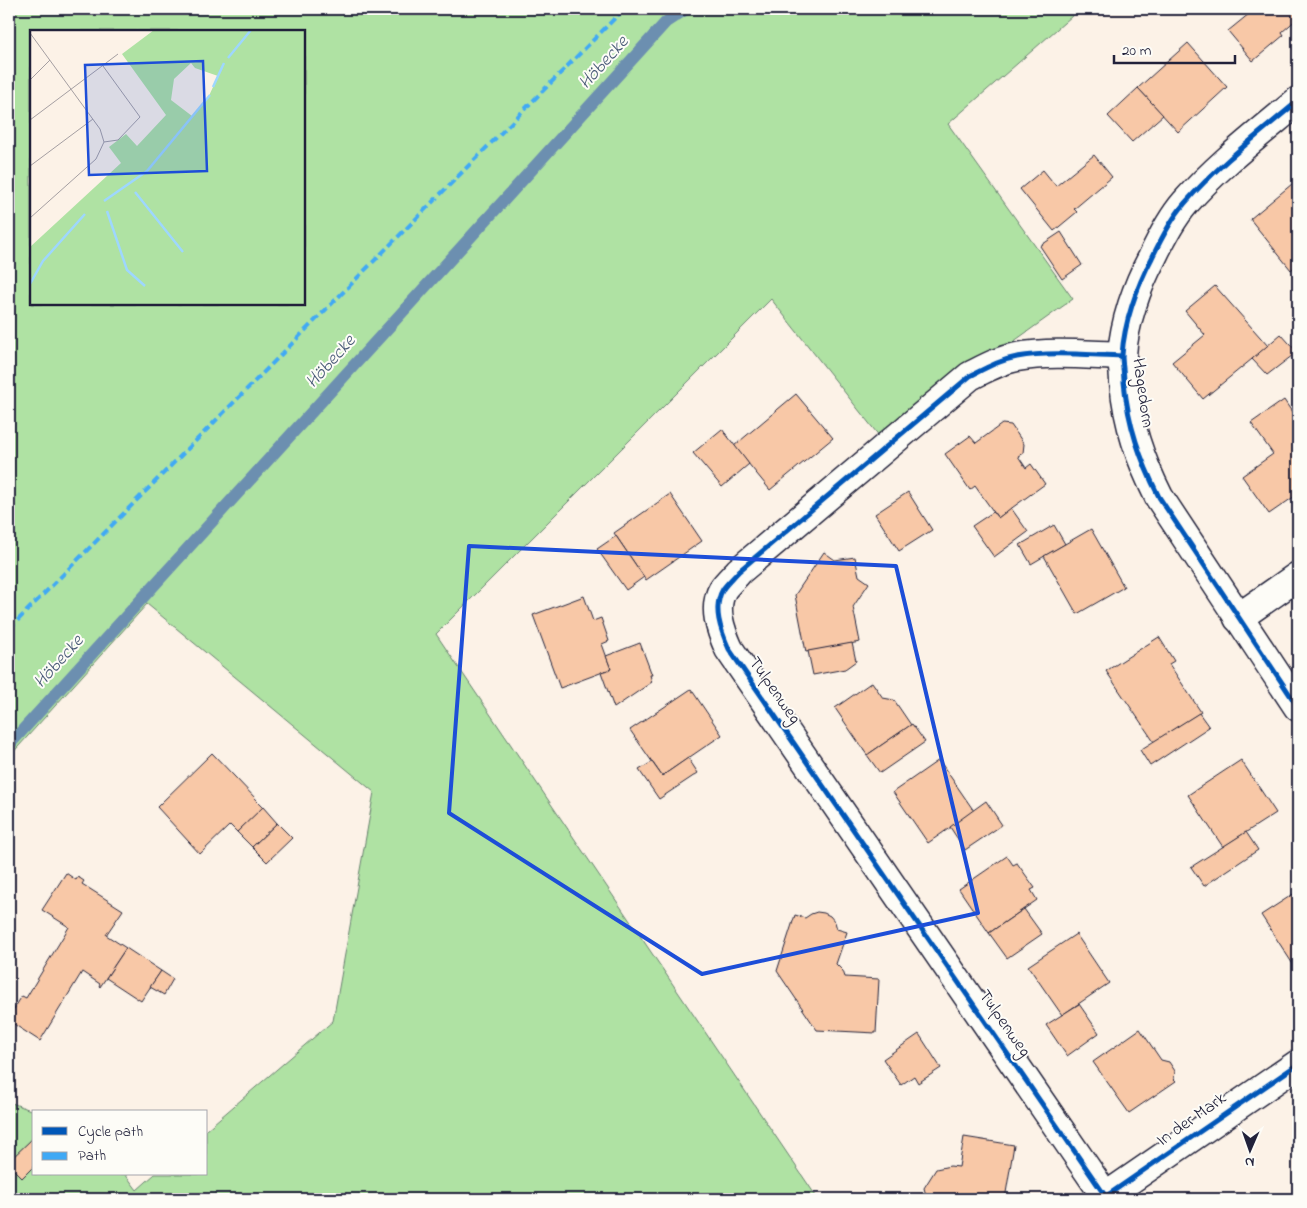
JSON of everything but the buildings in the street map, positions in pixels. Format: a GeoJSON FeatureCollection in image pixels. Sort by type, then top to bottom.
{"type":"FeatureCollection","features":[{"type":"Feature","properties":{"kind":"street","name":"Hagedorn"},"geometry":{"type":"LineString","coordinates":[[1298,101],[1255,137],[1185,204],[1158,244],[1134,298],[1122,356],[1131,429],[1144,468],[1159,497],[1298,707]]}},
{"type":"Feature","properties":{"kind":"street","name":"Tulpenweg"},"geometry":{"type":"LineString","coordinates":[[1104,1198],[729,649],[718,616],[723,588],[739,571],[970,376],[996,363],[1017,357],[1065,354],[1122,356]]}},
{"type":"Feature","properties":{"kind":"street"},"geometry":{"type":"LineString","coordinates":[[1238,618],[1298,576]]}},
{"type":"Feature","properties":{"kind":"street","name":"In der Mark"},"geometry":{"type":"LineString","coordinates":[[1104,1198],[1298,1064]]}},
{"type":"Feature","properties":{"kind":"highlighted area"},"geometry":{"type":"Polygon","coordinates":[[[469,546],[896,566],[978,913],[702,974],[449,813],[469,546]]]}},
{"type":"Feature","properties":{"kind":"green space"},"geometry":{"type":"Polygon","coordinates":[[[9,9],[1080,9],[948,124],[1073,299],[880,437],[771,299],[436,634],[818,1199],[9,1199],[9,1102],[32,1111],[32,1176],[126,1176],[137,1190],[153,1176],[208,1176],[208,1128],[333,1021],[374,792],[147,604],[9,757],[9,9]]]}},
{"type":"Feature","properties":{"kind":"waterway","name":"Höbecke"},"geometry":{"type":"LineString","coordinates":[[9,745],[666,22],[686,9]]}},
{"type":"Feature","properties":{"kind":"marked path"},"geometry":{"type":"LineString","coordinates":[[9,629],[624,9]]}},
{"type":"Feature","properties":{"kind":"cycle path"},"geometry":{"type":"LineString","coordinates":[[1298,101],[1211,176],[1176,215],[1146,269],[1136,293],[1125,330],[1122,355],[1128,413],[1146,469],[1159,497],[1298,707]]}},
{"type":"Feature","properties":{"kind":"cycle path"},"geometry":{"type":"LineString","coordinates":[[1106,1197],[729,649],[719,619],[718,604],[726,584],[739,571],[970,376],[1005,360],[1030,355],[1122,356]]}},
{"type":"Feature","properties":{"kind":"cycle path"},"geometry":{"type":"LineString","coordinates":[[1102,1199],[1298,1064]]}}]}
